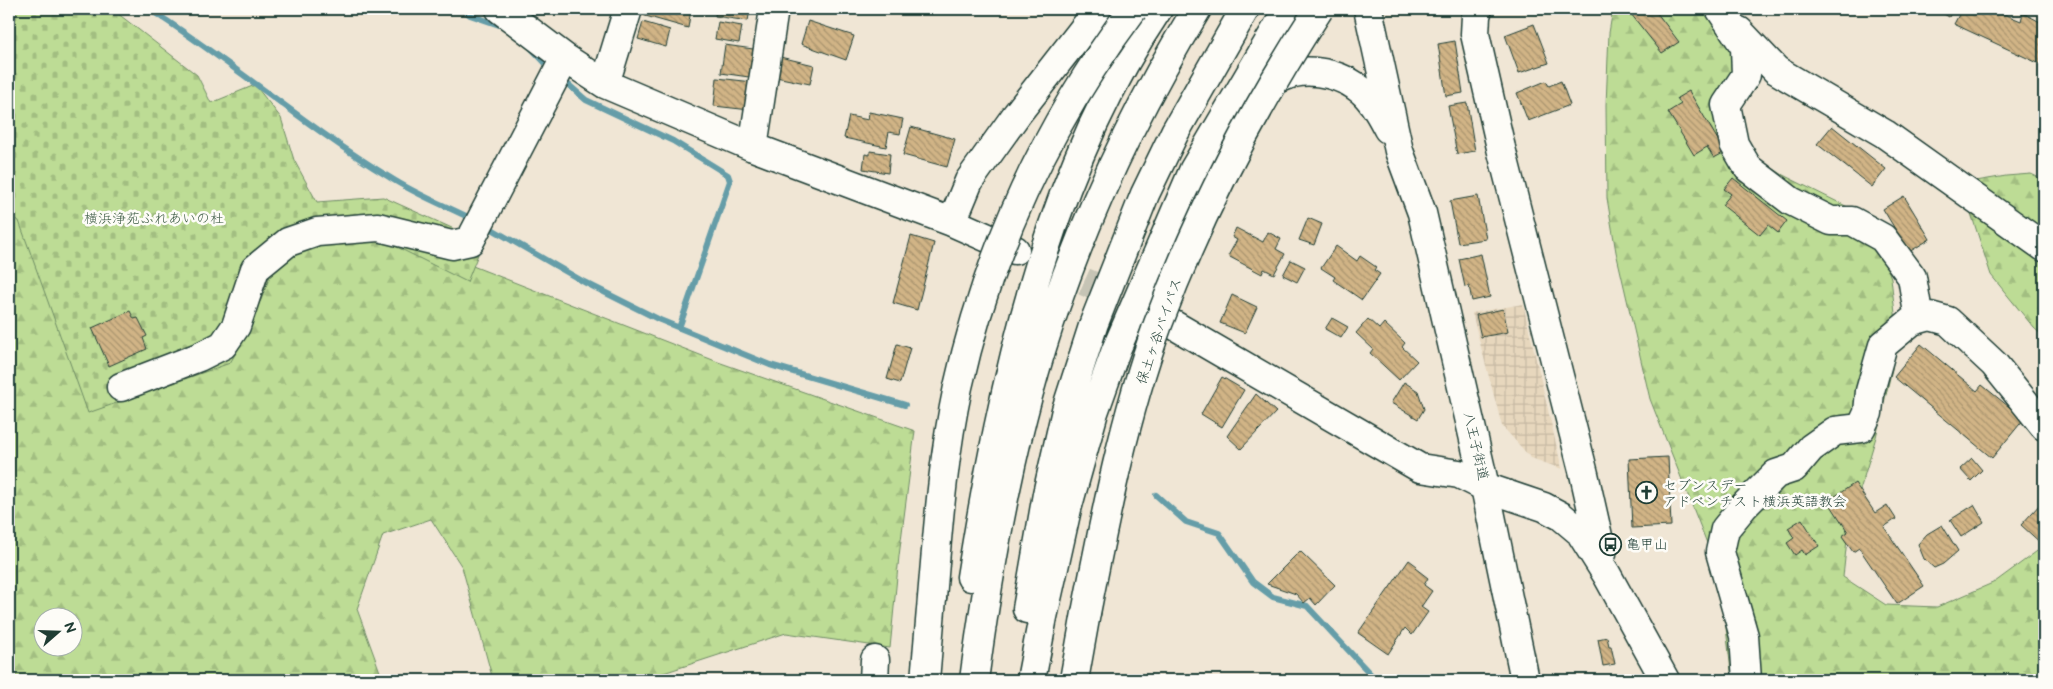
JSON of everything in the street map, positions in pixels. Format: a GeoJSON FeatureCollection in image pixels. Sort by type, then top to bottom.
{"type":"FeatureCollection","features":[{"type":"Feature","properties":{"kind":"main road"},"geometry":{"type":"LineString","coordinates":[[500,9],[565,58],[605,84],[753,147],[952,222],[1015,250]]}},
{"type":"Feature","properties":{"kind":"main road"},"geometry":{"type":"LineString","coordinates":[[605,84],[628,9]]}},
{"type":"Feature","properties":{"kind":"main road"},"geometry":{"type":"LineString","coordinates":[[753,147],[774,9]]}},
{"type":"Feature","properties":{"kind":"main road"},"geometry":{"type":"LineString","coordinates":[[952,222],[969,181],[1017,114],[1099,9]]}},
{"type":"Feature","properties":{"kind":"main road"},"geometry":{"type":"LineString","coordinates":[[925,680],[944,472],[958,389],[979,306],[991,269],[1020,197],[1047,142],[1088,74],[1133,9]]}},
{"type":"Feature","properties":{"kind":"main road"},"geometry":{"type":"LineString","coordinates":[[961,680],[969,591],[988,475],[1031,295],[1074,169],[1114,83],[1158,9]]}},
{"type":"Feature","properties":{"kind":"main road"},"geometry":{"type":"LineString","coordinates":[[974,680],[984,606],[1008,478],[1032,382],[1056,305],[1084,233],[1146,97],[1197,9]]}},
{"type":"Feature","properties":{"kind":"main road"},"geometry":{"type":"LineString","coordinates":[[1016,680],[1047,494],[1066,410],[1094,323],[1145,194],[1175,132],[1245,9]]}},
{"type":"Feature","properties":{"kind":"main road"},"geometry":{"type":"LineString","coordinates":[[1031,680],[1066,509],[1116,350],[1194,169],[1228,108],[1288,9]]}},
{"type":"Feature","properties":{"kind":"main road","name":"保土ヶ谷バイパス"},"geometry":{"type":"LineString","coordinates":[[1074,680],[1115,472],[1128,420],[1158,326],[1176,278],[1226,168],[1319,9]]}},
{"type":"Feature","properties":{"kind":"main road","name":"八王子街道"},"geometry":{"type":"LineString","coordinates":[[1368,9],[1399,151],[1422,213],[1485,487],[1525,680]]}},
{"type":"Feature","properties":{"kind":"main road","name":"八王子街道"},"geometry":{"type":"LineString","coordinates":[[1387,9],[1417,146],[1422,213]]}},
{"type":"Feature","properties":{"kind":"main road"},"geometry":{"type":"LineString","coordinates":[[1720,9],[1745,47],[1746,75],[1726,106],[1734,144],[1748,168],[1791,201],[1831,221],[1852,221],[1883,238],[1912,277],[1919,319]]}},
{"type":"Feature","properties":{"kind":"main road"},"geometry":{"type":"LineString","coordinates":[[1720,9],[1749,43],[1776,70],[1884,134],[2044,248]]}},
{"type":"Feature","properties":{"kind":"main road"},"geometry":{"type":"LineString","coordinates":[[1476,11],[1475,34],[1478,50],[1584,474],[1607,575]]}},
{"type":"Feature","properties":{"kind":"main road"},"geometry":{"type":"LineString","coordinates":[[121,387],[199,357],[223,345],[236,326],[255,269],[288,242],[317,232],[378,226],[452,246],[470,241],[565,58]]}},
{"type":"Feature","properties":{"kind":"main road"},"geometry":{"type":"LineString","coordinates":[[1228,108],[1261,87],[1294,73],[1320,72],[1344,79],[1362,91],[1378,110],[1399,151]]}},
{"type":"Feature","properties":{"kind":"main road"},"geometry":{"type":"LineString","coordinates":[[1155,314],[1420,468],[1459,474],[1485,487],[1544,507],[1561,516],[1580,532],[1607,575],[1665,680]]}},
{"type":"Feature","properties":{"kind":"main road"},"geometry":{"type":"LineString","coordinates":[[1747,680],[1744,636],[1720,552],[1724,530],[1744,506],[1776,474],[1794,468],[1811,448],[1835,431],[1861,428],[1868,413],[1870,392],[1883,345],[1912,321],[1930,316],[1948,321],[1994,364],[2044,426]]}},
{"type":"Feature","properties":{"kind":"shaded area"},"geometry":{"type":"Polygon","coordinates":[[[1523,304],[1562,469],[1531,458],[1502,426],[1472,313],[1523,304]]]}},
{"type":"Feature","properties":{"kind":"green space","name":"横浜浄苑ふれあいの杜"},"geometry":{"type":"Polygon","coordinates":[[[9,9],[112,9],[197,75],[211,103],[255,85],[281,118],[294,160],[317,202],[383,197],[483,242],[467,282],[379,238],[303,246],[272,269],[248,332],[230,363],[88,413],[19,221],[9,216],[9,9]]]}},
{"type":"Feature","properties":{"kind":"green space"},"geometry":{"type":"Polygon","coordinates":[[[1613,9],[1740,9],[1732,87],[1733,119],[1759,159],[1783,175],[1866,216],[1874,230],[1891,278],[1897,331],[1892,369],[1876,437],[1848,530],[1843,577],[1886,605],[1937,607],[1995,582],[2044,546],[2044,680],[1732,680],[1720,576],[1650,399],[1616,252],[1607,198],[1606,105],[1609,33],[1613,9]]]}},
{"type":"Feature","properties":{"kind":"green space"},"geometry":{"type":"Polygon","coordinates":[[[2031,174],[2044,180],[2044,337],[2034,328],[1991,275],[1967,201],[1976,181],[2031,174]]]}},
{"type":"Feature","properties":{"kind":"green space"},"geometry":{"type":"Polygon","coordinates":[[[9,216],[19,220],[226,357],[261,300],[273,268],[302,245],[381,239],[442,254],[718,362],[915,431],[899,556],[890,648],[786,633],[642,680],[493,680],[462,567],[431,519],[383,535],[357,609],[383,680],[9,680],[9,216]]]}},
{"type":"Feature","properties":{"kind":"building"},"geometry":{"type":"Polygon","coordinates":[[[636,9],[691,9],[688,28],[635,13],[636,9]]]}},
{"type":"Feature","properties":{"kind":"building"},"geometry":{"type":"Polygon","coordinates":[[[716,9],[750,9],[748,21],[715,16],[716,9]]]}},
{"type":"Feature","properties":{"kind":"building"},"geometry":{"type":"Polygon","coordinates":[[[1424,9],[1445,9],[1446,12],[1426,15],[1424,9]]]}},
{"type":"Feature","properties":{"kind":"building"},"geometry":{"type":"Polygon","coordinates":[[[1627,9],[1654,9],[1679,42],[1662,53],[1627,9]]]}},
{"type":"Feature","properties":{"kind":"building"},"geometry":{"type":"Polygon","coordinates":[[[1936,9],[1953,9],[1949,17],[1936,9]]]}},
{"type":"Feature","properties":{"kind":"building"},"geometry":{"type":"Polygon","coordinates":[[[1962,9],[1992,9],[2021,21],[2023,13],[2044,24],[2044,55],[2040,64],[1954,24],[1962,9]]]}},
{"type":"Feature","properties":{"kind":"building"},"geometry":{"type":"Polygon","coordinates":[[[808,21],[854,36],[846,60],[801,44],[808,21]]]}},
{"type":"Feature","properties":{"kind":"building"},"geometry":{"type":"Polygon","coordinates":[[[643,22],[670,30],[666,47],[638,39],[643,22]]]}},
{"type":"Feature","properties":{"kind":"building"},"geometry":{"type":"Polygon","coordinates":[[[718,22],[742,26],[739,43],[715,39],[718,22]]]}},
{"type":"Feature","properties":{"kind":"building"},"geometry":{"type":"Polygon","coordinates":[[[1534,24],[1549,63],[1519,73],[1505,35],[1534,24]]]}},
{"type":"Feature","properties":{"kind":"building"},"geometry":{"type":"Polygon","coordinates":[[[1455,41],[1463,93],[1446,96],[1438,44],[1455,41]]]}},
{"type":"Feature","properties":{"kind":"building"},"geometry":{"type":"Polygon","coordinates":[[[725,45],[760,50],[756,78],[721,73],[725,45]]]}},
{"type":"Feature","properties":{"kind":"building"},"geometry":{"type":"Polygon","coordinates":[[[780,57],[814,65],[810,84],[776,77],[780,57]]]}},
{"type":"Feature","properties":{"kind":"building"},"geometry":{"type":"Polygon","coordinates":[[[717,78],[753,82],[750,110],[714,106],[717,78]]]}},
{"type":"Feature","properties":{"kind":"building"},"geometry":{"type":"Polygon","coordinates":[[[1546,81],[1549,86],[1561,81],[1570,105],[1528,121],[1517,93],[1546,81]]]}},
{"type":"Feature","properties":{"kind":"building"},"geometry":{"type":"Polygon","coordinates":[[[1689,91],[1725,152],[1714,158],[1707,147],[1694,155],[1668,112],[1681,104],[1677,98],[1689,91]]]}},
{"type":"Feature","properties":{"kind":"building"},"geometry":{"type":"Polygon","coordinates":[[[1467,103],[1475,151],[1457,154],[1448,106],[1467,103]]]}},
{"type":"Feature","properties":{"kind":"building"},"geometry":{"type":"Polygon","coordinates":[[[869,112],[903,119],[900,134],[889,132],[886,147],[844,138],[849,116],[868,120],[869,112]]]}},
{"type":"Feature","properties":{"kind":"building"},"geometry":{"type":"Polygon","coordinates":[[[1832,126],[1886,169],[1872,187],[1817,144],[1832,126]]]}},
{"type":"Feature","properties":{"kind":"building"},"geometry":{"type":"Polygon","coordinates":[[[911,127],[955,139],[947,167],[903,155],[911,127]]]}},
{"type":"Feature","properties":{"kind":"building"},"geometry":{"type":"Polygon","coordinates":[[[870,151],[890,154],[888,173],[863,169],[865,154],[870,155],[870,151]]]}},
{"type":"Feature","properties":{"kind":"building"},"geometry":{"type":"Polygon","coordinates":[[[1733,178],[1787,221],[1778,233],[1768,225],[1760,235],[1722,205],[1731,194],[1724,189],[1733,178]]]}},
{"type":"Feature","properties":{"kind":"building"},"geometry":{"type":"Polygon","coordinates":[[[1478,196],[1486,239],[1458,243],[1450,201],[1478,196]]]}},
{"type":"Feature","properties":{"kind":"building"},"geometry":{"type":"Polygon","coordinates":[[[1904,196],[1930,239],[1909,252],[1883,209],[1904,196]]]}},
{"type":"Feature","properties":{"kind":"building"},"geometry":{"type":"Polygon","coordinates":[[[1308,218],[1322,224],[1314,245],[1299,240],[1308,218]]]}},
{"type":"Feature","properties":{"kind":"building"},"geometry":{"type":"Polygon","coordinates":[[[1236,228],[1263,242],[1268,232],[1281,239],[1276,249],[1285,254],[1274,274],[1264,269],[1262,274],[1228,256],[1237,240],[1232,237],[1236,228]]]}},
{"type":"Feature","properties":{"kind":"building"},"geometry":{"type":"Polygon","coordinates":[[[911,236],[934,243],[917,310],[893,303],[911,236]]]}},
{"type":"Feature","properties":{"kind":"building"},"geometry":{"type":"Polygon","coordinates":[[[1336,246],[1357,261],[1360,256],[1376,267],[1374,270],[1380,274],[1362,300],[1333,280],[1335,277],[1321,268],[1336,246]]]}},
{"type":"Feature","properties":{"kind":"building"},"geometry":{"type":"Polygon","coordinates":[[[1481,254],[1490,297],[1472,301],[1469,286],[1465,287],[1459,259],[1481,254]]]}},
{"type":"Feature","properties":{"kind":"building"},"geometry":{"type":"Polygon","coordinates":[[[1291,260],[1305,267],[1297,282],[1283,275],[1291,260]]]}},
{"type":"Feature","properties":{"kind":"building"},"geometry":{"type":"Polygon","coordinates":[[[1232,295],[1257,307],[1245,333],[1220,323],[1232,295]]]}},
{"type":"Feature","properties":{"kind":"building"},"geometry":{"type":"Polygon","coordinates":[[[1503,309],[1508,332],[1481,337],[1476,315],[1503,309]]]}},
{"type":"Feature","properties":{"kind":"building"},"geometry":{"type":"Polygon","coordinates":[[[130,311],[134,319],[138,318],[147,336],[143,338],[147,349],[109,366],[92,328],[130,311]]]}},
{"type":"Feature","properties":{"kind":"building"},"geometry":{"type":"Polygon","coordinates":[[[1332,318],[1348,327],[1341,338],[1325,329],[1332,318]]]}},
{"type":"Feature","properties":{"kind":"building"},"geometry":{"type":"Polygon","coordinates":[[[1368,319],[1379,329],[1384,323],[1405,343],[1402,347],[1417,361],[1399,380],[1370,353],[1373,349],[1356,333],[1368,319]]]}},
{"type":"Feature","properties":{"kind":"building"},"geometry":{"type":"Polygon","coordinates":[[[897,344],[910,348],[900,383],[887,379],[897,344]]]}},
{"type":"Feature","properties":{"kind":"building"},"geometry":{"type":"Polygon","coordinates":[[[1921,344],[1977,391],[1982,385],[2024,419],[1992,458],[1894,377],[1921,344]]]}},
{"type":"Feature","properties":{"kind":"building"},"geometry":{"type":"Polygon","coordinates":[[[1222,377],[1244,390],[1222,427],[1201,414],[1222,377]]]}},
{"type":"Feature","properties":{"kind":"building"},"geometry":{"type":"Polygon","coordinates":[[[1404,382],[1418,391],[1424,409],[1418,419],[1391,403],[1404,382]]]}},
{"type":"Feature","properties":{"kind":"building"},"geometry":{"type":"Polygon","coordinates":[[[1256,394],[1276,412],[1241,449],[1227,436],[1256,394]]]}},
{"type":"Feature","properties":{"kind":"building"},"geometry":{"type":"Polygon","coordinates":[[[1668,457],[1671,526],[1632,528],[1629,459],[1668,457]]]}},
{"type":"Feature","properties":{"kind":"building"},"geometry":{"type":"Polygon","coordinates":[[[1972,458],[1982,470],[1971,481],[1960,469],[1972,458]]]}},
{"type":"Feature","properties":{"kind":"building"},"geometry":{"type":"Polygon","coordinates":[[[1855,483],[1875,513],[1887,505],[1896,519],[1884,527],[1924,586],[1897,604],[1859,548],[1853,552],[1842,536],[1848,532],[1828,501],[1855,483]]]}},
{"type":"Feature","properties":{"kind":"building"},"geometry":{"type":"Polygon","coordinates":[[[2042,502],[2044,504],[2044,546],[2021,525],[2042,502]]]}},
{"type":"Feature","properties":{"kind":"building"},"geometry":{"type":"Polygon","coordinates":[[[1974,505],[1984,522],[1961,537],[1950,520],[1974,505]]]}},
{"type":"Feature","properties":{"kind":"building"},"geometry":{"type":"Polygon","coordinates":[[[1802,519],[1819,546],[1805,555],[1802,550],[1795,555],[1787,543],[1794,538],[1788,528],[1802,519]]]}},
{"type":"Feature","properties":{"kind":"building"},"geometry":{"type":"Polygon","coordinates":[[[1942,525],[1958,551],[1943,564],[1934,568],[1924,559],[1918,544],[1927,534],[1942,525]]]}},
{"type":"Feature","properties":{"kind":"building"},"geometry":{"type":"Polygon","coordinates":[[[1300,551],[1335,585],[1316,605],[1310,598],[1304,603],[1296,594],[1267,584],[1300,551]]]}},
{"type":"Feature","properties":{"kind":"building"},"geometry":{"type":"Polygon","coordinates":[[[1409,560],[1417,566],[1415,568],[1428,578],[1424,585],[1432,591],[1421,607],[1428,612],[1412,635],[1405,628],[1388,654],[1358,633],[1409,560]]]}},
{"type":"Feature","properties":{"kind":"building"},"geometry":{"type":"Polygon","coordinates":[[[1607,637],[1615,664],[1603,666],[1598,639],[1607,637]]]}},
{"type":"Feature","properties":{"kind":"waterway"},"geometry":{"type":"LineString","coordinates":[[149,9],[358,157],[409,189],[474,220]]}},
{"type":"Feature","properties":{"kind":"waterway"},"geometry":{"type":"LineString","coordinates":[[463,9],[470,15],[505,27]]}},
{"type":"Feature","properties":{"kind":"waterway"},"geometry":{"type":"LineString","coordinates":[[532,49],[551,69]]}},
{"type":"Feature","properties":{"kind":"waterway"},"geometry":{"type":"LineString","coordinates":[[562,79],[586,100],[673,141],[728,175],[730,181],[679,328]]}},
{"type":"Feature","properties":{"kind":"waterway"},"geometry":{"type":"LineString","coordinates":[[485,225],[584,282],[660,320],[770,365],[905,405]]}},
{"type":"Feature","properties":{"kind":"waterway"},"geometry":{"type":"LineString","coordinates":[[1156,495],[1186,522],[1219,533],[1253,582],[1273,597],[1307,606],[1376,680]]}},
{"type":"Feature","properties":{"kind":"tunnel"},"geometry":{"type":"LineString","coordinates":[[1046,264],[1155,314]]}},
{"type":"Feature","properties":{"kind":"place","name":"セブンスデー アドベンチスト横浜英語教会"},"geometry":{"type":"Point","coordinates":[1647,493]}},
{"type":"Feature","properties":{"kind":"place","name":"亀甲山"},"geometry":{"type":"Point","coordinates":[1610,544]}}]}
